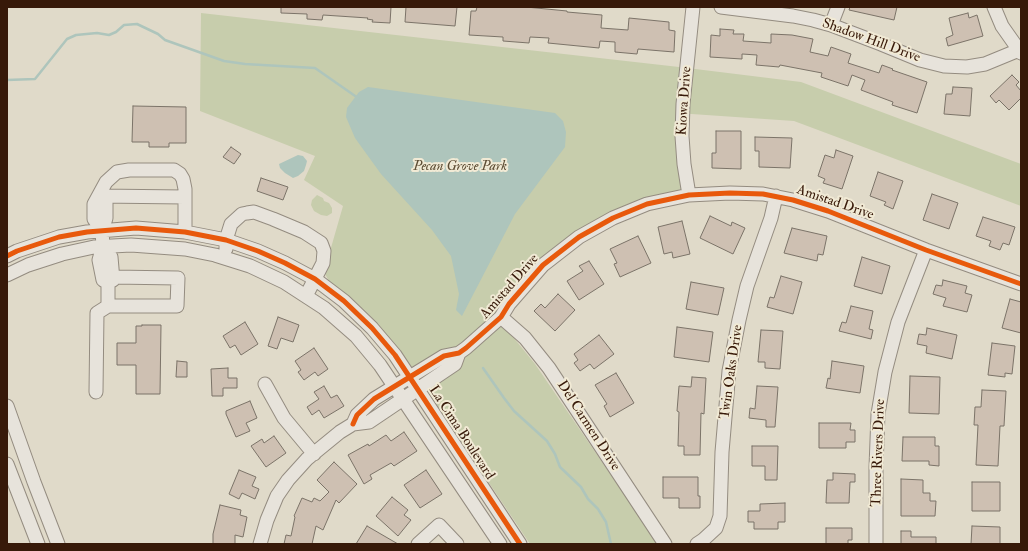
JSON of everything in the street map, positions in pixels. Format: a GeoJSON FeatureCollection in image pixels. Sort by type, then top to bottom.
{"type":"FeatureCollection","features":[{"type":"Feature","properties":{"kind":"street","name":"Kiowa Drive"},"geometry":{"type":"LineString","coordinates":[[689,195],[684,164],[682,136],[683,104],[693,7]]}},
{"type":"Feature","properties":{"kind":"street","name":"Shadow Hill Drive"},"geometry":{"type":"LineString","coordinates":[[721,7],[794,16],[831,25],[920,60],[944,66],[967,67],[985,64],[1020,52]]}},
{"type":"Feature","properties":{"kind":"street"},"geometry":{"type":"LineString","coordinates":[[831,25],[838,7]]}},
{"type":"Feature","properties":{"kind":"street"},"geometry":{"type":"LineString","coordinates":[[994,7],[1002,26],[1020,52]]}},
{"type":"Feature","properties":{"kind":"street"},"geometry":{"type":"LineString","coordinates":[[96,392],[97,313],[108,306],[177,306],[178,278],[103,280],[99,260],[103,246],[102,231],[94,219],[94,204],[106,182],[117,172],[129,170],[174,170],[180,174],[183,180],[185,197],[185,232]]}},
{"type":"Feature","properties":{"kind":"street","name":"Amistad Drive"},"geometry":{"type":"LineString","coordinates":[[353,424],[357,415],[374,399],[444,356],[459,353],[488,330],[501,317],[509,304],[543,265],[579,237],[613,218],[648,204],[689,195],[730,194],[776,196],[828,211],[926,250],[1021,284]]}},
{"type":"Feature","properties":{"kind":"street"},"geometry":{"type":"LineString","coordinates":[[99,196],[185,197]]}},
{"type":"Feature","properties":{"kind":"street","name":"Twin Oaks Drive"},"geometry":{"type":"LineString","coordinates":[[696,544],[703,540],[716,528],[720,516],[722,452],[729,371],[747,286],[771,218],[776,196]]}},
{"type":"Feature","properties":{"kind":"street"},"geometry":{"type":"LineString","coordinates":[[226,258],[226,240],[231,224],[242,214],[254,212],[304,232],[321,243],[324,251],[323,263],[306,296]]}},
{"type":"Feature","properties":{"kind":"street","name":"La Cima Boulevard"},"geometry":{"type":"LineString","coordinates":[[7,256],[17,251],[59,237],[87,232],[136,228],[185,232],[226,240],[258,251],[315,279],[344,301],[372,328],[395,355],[520,544]]}},
{"type":"Feature","properties":{"kind":"street","name":"La Cima Boulevard"},"geometry":{"type":"LineString","coordinates":[[7,275],[28,265],[62,254],[94,247],[130,245],[185,248],[226,258],[250,266],[284,282],[324,308],[356,336],[380,365],[500,544]]}},
{"type":"Feature","properties":{"kind":"street","name":"Three Rivers Drive"},"geometry":{"type":"LineString","coordinates":[[876,544],[878,414],[884,379],[898,322],[926,250]]}},
{"type":"Feature","properties":{"kind":"street"},"geometry":{"type":"LineString","coordinates":[[108,306],[110,280]]}},
{"type":"Feature","properties":{"kind":"street","name":"Del Carmen Drive"},"geometry":{"type":"LineString","coordinates":[[501,317],[525,338],[549,368],[665,544]]}},
{"type":"Feature","properties":{"kind":"street","name":"Amistad Drive"},"geometry":{"type":"LineString","coordinates":[[260,544],[267,520],[277,496],[288,480],[314,454],[340,432],[353,424],[369,422],[455,364],[459,353]]}},
{"type":"Feature","properties":{"kind":"street"},"geometry":{"type":"LineString","coordinates":[[265,384],[284,418],[314,454]]}},
{"type":"Feature","properties":{"kind":"street"},"geometry":{"type":"LineString","coordinates":[[7,406],[58,544]]}},
{"type":"Feature","properties":{"kind":"street"},"geometry":{"type":"LineString","coordinates":[[7,464],[38,544]]}},
{"type":"Feature","properties":{"kind":"street"},"geometry":{"type":"LineString","coordinates":[[418,544],[439,525],[457,544]]}},
{"type":"Feature","properties":{"kind":"green space","name":"Pecan Grove Park"},"geometry":{"type":"Polygon","coordinates":[[[201,13],[801,82],[1021,164],[1021,206],[794,121],[677,113],[675,131],[683,188],[677,191],[631,203],[606,214],[572,234],[530,270],[492,317],[509,332],[535,364],[658,544],[530,544],[402,353],[371,317],[344,293],[330,283],[324,272],[343,206],[304,180],[315,156],[200,111],[201,13]]]}},
{"type":"Feature","properties":{"kind":"green space"},"geometry":{"type":"Polygon","coordinates":[[[317,195],[329,203],[332,208],[332,213],[327,216],[321,215],[314,211],[311,205],[312,200],[317,195]]]}},
{"type":"Feature","properties":{"kind":"shaded area"},"geometry":{"type":"Polygon","coordinates":[[[368,87],[555,113],[563,121],[566,132],[565,147],[515,214],[462,316],[456,310],[459,294],[451,256],[432,230],[381,174],[355,138],[346,117],[347,108],[359,92],[368,87]]]}},
{"type":"Feature","properties":{"kind":"shaded area"},"geometry":{"type":"Polygon","coordinates":[[[298,155],[303,156],[307,161],[304,171],[293,178],[280,168],[279,164],[298,155]]]}},
{"type":"Feature","properties":{"kind":"building"},"geometry":{"type":"Polygon","coordinates":[[[281,7],[391,7],[390,23],[372,22],[373,20],[367,19],[368,18],[323,15],[322,20],[307,19],[307,14],[281,13],[281,7]]]}},
{"type":"Feature","properties":{"kind":"building"},"geometry":{"type":"Polygon","coordinates":[[[406,7],[457,7],[455,26],[405,22],[406,7]]]}},
{"type":"Feature","properties":{"kind":"building"},"geometry":{"type":"Polygon","coordinates":[[[477,7],[526,7],[602,15],[601,28],[628,30],[629,18],[669,22],[669,30],[675,31],[674,52],[638,49],[637,54],[615,52],[615,42],[600,41],[599,48],[548,43],[549,38],[530,37],[529,43],[503,41],[503,37],[469,35],[471,11],[476,11],[477,7]]]}},
{"type":"Feature","properties":{"kind":"building"},"geometry":{"type":"Polygon","coordinates":[[[850,7],[897,7],[894,20],[849,10],[850,7]]]}},
{"type":"Feature","properties":{"kind":"building"},"geometry":{"type":"Polygon","coordinates":[[[968,13],[969,18],[977,15],[983,36],[948,46],[946,38],[953,35],[949,18],[968,13]]]}},
{"type":"Feature","properties":{"kind":"building"},"geometry":{"type":"Polygon","coordinates":[[[720,29],[734,30],[733,34],[744,34],[743,41],[771,43],[771,34],[792,35],[813,39],[810,52],[828,56],[831,47],[851,54],[848,63],[879,73],[882,65],[927,82],[917,113],[892,105],[893,102],[861,90],[865,80],[852,75],[848,86],[821,77],[822,73],[780,65],[779,67],[756,65],[757,55],[742,54],[742,59],[710,57],[711,35],[720,36],[720,29]]]}},
{"type":"Feature","properties":{"kind":"building"},"geometry":{"type":"Polygon","coordinates":[[[1012,75],[1019,82],[1016,85],[1021,91],[1021,98],[1009,110],[999,100],[996,103],[990,96],[1012,75]]]}},
{"type":"Feature","properties":{"kind":"building"},"geometry":{"type":"Polygon","coordinates":[[[953,87],[972,88],[970,116],[944,114],[946,94],[952,94],[953,87]]]}},
{"type":"Feature","properties":{"kind":"building"},"geometry":{"type":"Polygon","coordinates":[[[133,106],[186,107],[186,143],[169,143],[169,147],[149,147],[149,142],[132,142],[133,106]]]}},
{"type":"Feature","properties":{"kind":"building"},"geometry":{"type":"Polygon","coordinates":[[[716,131],[741,131],[741,169],[712,168],[712,153],[716,153],[716,131]]]}},
{"type":"Feature","properties":{"kind":"building"},"geometry":{"type":"Polygon","coordinates":[[[755,137],[792,138],[790,168],[759,167],[759,151],[755,151],[755,137]]]}},
{"type":"Feature","properties":{"kind":"building"},"geometry":{"type":"Polygon","coordinates":[[[231,147],[241,154],[234,164],[223,157],[231,147]]]}},
{"type":"Feature","properties":{"kind":"building"},"geometry":{"type":"Polygon","coordinates":[[[836,150],[853,156],[842,189],[823,183],[825,179],[818,176],[825,155],[834,158],[836,150]]]}},
{"type":"Feature","properties":{"kind":"building"},"geometry":{"type":"Polygon","coordinates":[[[878,172],[903,181],[893,209],[884,205],[886,202],[870,196],[878,172]]]}},
{"type":"Feature","properties":{"kind":"building"},"geometry":{"type":"Polygon","coordinates":[[[261,178],[288,187],[283,200],[257,191],[261,178]]]}},
{"type":"Feature","properties":{"kind":"building"},"geometry":{"type":"Polygon","coordinates":[[[932,194],[958,203],[949,229],[923,220],[932,194]]]}},
{"type":"Feature","properties":{"kind":"building"},"geometry":{"type":"Polygon","coordinates":[[[710,216],[731,226],[732,222],[745,228],[733,254],[700,238],[710,216]]]}},
{"type":"Feature","properties":{"kind":"building"},"geometry":{"type":"Polygon","coordinates":[[[983,217],[1015,227],[1009,245],[1003,243],[1000,250],[989,246],[991,241],[976,236],[983,217]]]}},
{"type":"Feature","properties":{"kind":"building"},"geometry":{"type":"Polygon","coordinates":[[[682,221],[690,254],[673,258],[672,252],[664,254],[658,227],[682,221]]]}},
{"type":"Feature","properties":{"kind":"building"},"geometry":{"type":"Polygon","coordinates":[[[792,228],[827,236],[823,255],[818,254],[817,261],[784,253],[792,228]]]}},
{"type":"Feature","properties":{"kind":"building"},"geometry":{"type":"Polygon","coordinates":[[[638,236],[651,263],[620,277],[614,264],[617,263],[610,249],[638,236]]]}},
{"type":"Feature","properties":{"kind":"building"},"geometry":{"type":"Polygon","coordinates":[[[862,257],[890,266],[882,294],[854,286],[862,257]]]}},
{"type":"Feature","properties":{"kind":"building"},"geometry":{"type":"Polygon","coordinates":[[[589,261],[604,284],[579,300],[567,281],[583,271],[579,266],[589,261]]]}},
{"type":"Feature","properties":{"kind":"building"},"geometry":{"type":"Polygon","coordinates":[[[781,276],[802,282],[793,314],[767,307],[770,297],[774,298],[781,276]]]}},
{"type":"Feature","properties":{"kind":"building"},"geometry":{"type":"Polygon","coordinates":[[[943,280],[967,286],[965,293],[972,295],[967,312],[943,306],[946,298],[933,294],[936,285],[942,286],[943,280]]]}},
{"type":"Feature","properties":{"kind":"building"},"geometry":{"type":"Polygon","coordinates":[[[691,282],[724,288],[718,315],[686,309],[691,282]]]}},
{"type":"Feature","properties":{"kind":"building"},"geometry":{"type":"Polygon","coordinates":[[[558,294],[575,310],[555,331],[534,311],[541,304],[545,308],[558,294]]]}},
{"type":"Feature","properties":{"kind":"building"},"geometry":{"type":"Polygon","coordinates":[[[1010,299],[1021,302],[1021,333],[1002,328],[1010,299]]]}},
{"type":"Feature","properties":{"kind":"building"},"geometry":{"type":"Polygon","coordinates":[[[851,306],[873,311],[869,329],[873,330],[871,339],[839,331],[842,322],[846,323],[851,306]]]}},
{"type":"Feature","properties":{"kind":"building"},"geometry":{"type":"Polygon","coordinates":[[[278,317],[299,325],[293,342],[281,338],[277,349],[268,346],[278,317]]]}},
{"type":"Feature","properties":{"kind":"building"},"geometry":{"type":"Polygon","coordinates":[[[245,322],[258,344],[241,355],[235,345],[230,348],[223,336],[245,322]]]}},
{"type":"Feature","properties":{"kind":"building"},"geometry":{"type":"Polygon","coordinates":[[[161,325],[160,394],[136,394],[136,365],[117,365],[117,343],[136,343],[136,326],[161,325]]]}},
{"type":"Feature","properties":{"kind":"building"},"geometry":{"type":"Polygon","coordinates":[[[677,327],[713,332],[709,362],[674,357],[677,327]]]}},
{"type":"Feature","properties":{"kind":"building"},"geometry":{"type":"Polygon","coordinates":[[[927,328],[957,335],[952,359],[926,353],[927,346],[917,344],[919,334],[926,335],[927,328]]]}},
{"type":"Feature","properties":{"kind":"building"},"geometry":{"type":"Polygon","coordinates":[[[761,330],[783,331],[780,369],[765,368],[765,362],[758,362],[761,330]]]}},
{"type":"Feature","properties":{"kind":"building"},"geometry":{"type":"Polygon","coordinates":[[[599,335],[614,354],[594,369],[590,364],[580,371],[574,363],[578,360],[574,354],[599,335]]]}},
{"type":"Feature","properties":{"kind":"building"},"geometry":{"type":"Polygon","coordinates":[[[992,343],[1015,346],[1012,374],[1005,373],[1005,377],[988,375],[992,343]]]}},
{"type":"Feature","properties":{"kind":"building"},"geometry":{"type":"Polygon","coordinates":[[[314,348],[328,369],[318,376],[315,372],[304,380],[298,372],[301,370],[295,361],[314,348]]]}},
{"type":"Feature","properties":{"kind":"building"},"geometry":{"type":"Polygon","coordinates":[[[177,361],[187,362],[187,377],[176,377],[177,361]]]}},
{"type":"Feature","properties":{"kind":"building"},"geometry":{"type":"Polygon","coordinates":[[[832,361],[864,366],[860,393],[826,388],[828,378],[830,379],[832,361]]]}},
{"type":"Feature","properties":{"kind":"building"},"geometry":{"type":"Polygon","coordinates":[[[228,368],[228,378],[237,378],[237,388],[223,388],[223,396],[212,396],[211,369],[228,368]]]}},
{"type":"Feature","properties":{"kind":"building"},"geometry":{"type":"Polygon","coordinates":[[[616,373],[634,403],[610,417],[604,406],[607,404],[595,385],[616,373]]]}},
{"type":"Feature","properties":{"kind":"building"},"geometry":{"type":"Polygon","coordinates":[[[910,376],[940,377],[939,414],[909,413],[910,376]]]}},
{"type":"Feature","properties":{"kind":"building"},"geometry":{"type":"Polygon","coordinates":[[[692,377],[706,378],[704,414],[701,413],[700,455],[684,455],[684,446],[678,446],[679,412],[677,411],[679,386],[691,387],[692,377]]]}},
{"type":"Feature","properties":{"kind":"building"},"geometry":{"type":"Polygon","coordinates":[[[324,386],[331,398],[337,395],[344,406],[324,418],[319,410],[312,415],[307,407],[319,399],[314,392],[324,386]]]}},
{"type":"Feature","properties":{"kind":"building"},"geometry":{"type":"Polygon","coordinates":[[[757,386],[778,387],[775,427],[766,427],[766,420],[749,418],[750,408],[755,409],[757,386]]]}},
{"type":"Feature","properties":{"kind":"building"},"geometry":{"type":"Polygon","coordinates":[[[982,390],[1006,391],[1004,426],[1000,426],[998,466],[976,465],[978,425],[974,425],[975,407],[981,407],[982,390]]]}},
{"type":"Feature","properties":{"kind":"building"},"geometry":{"type":"Polygon","coordinates":[[[250,401],[257,418],[246,423],[250,431],[236,437],[226,411],[250,401]]]}},
{"type":"Feature","properties":{"kind":"building"},"geometry":{"type":"Polygon","coordinates":[[[819,423],[851,423],[850,430],[855,430],[855,442],[846,442],[846,448],[819,448],[819,423]]]}},
{"type":"Feature","properties":{"kind":"building"},"geometry":{"type":"Polygon","coordinates":[[[404,432],[417,451],[394,466],[391,463],[370,475],[372,479],[364,484],[348,455],[368,444],[369,446],[386,435],[391,441],[404,432]]]}},
{"type":"Feature","properties":{"kind":"building"},"geometry":{"type":"Polygon","coordinates":[[[274,436],[286,453],[266,467],[251,446],[262,439],[264,443],[274,436]]]}},
{"type":"Feature","properties":{"kind":"building"},"geometry":{"type":"Polygon","coordinates":[[[903,437],[935,437],[935,446],[939,446],[939,466],[929,465],[929,461],[902,461],[903,437]]]}},
{"type":"Feature","properties":{"kind":"building"},"geometry":{"type":"Polygon","coordinates":[[[752,446],[778,446],[777,480],[765,480],[765,466],[752,466],[752,446]]]}},
{"type":"Feature","properties":{"kind":"building"},"geometry":{"type":"Polygon","coordinates":[[[334,462],[357,484],[339,503],[336,500],[323,530],[316,526],[312,544],[284,544],[286,535],[291,536],[294,516],[302,498],[312,502],[314,498],[320,501],[329,492],[317,480],[334,462]]]}},
{"type":"Feature","properties":{"kind":"building"},"geometry":{"type":"Polygon","coordinates":[[[239,470],[256,477],[252,486],[259,489],[255,499],[242,493],[239,499],[229,494],[239,470]]]}},
{"type":"Feature","properties":{"kind":"building"},"geometry":{"type":"Polygon","coordinates":[[[426,470],[442,494],[420,508],[404,485],[426,470]]]}},
{"type":"Feature","properties":{"kind":"building"},"geometry":{"type":"Polygon","coordinates":[[[833,473],[855,474],[855,482],[850,482],[849,503],[826,503],[827,480],[833,480],[833,473]]]}},
{"type":"Feature","properties":{"kind":"building"},"geometry":{"type":"Polygon","coordinates":[[[663,477],[698,477],[698,496],[700,496],[700,508],[679,508],[679,498],[663,498],[663,477]]]}},
{"type":"Feature","properties":{"kind":"building"},"geometry":{"type":"Polygon","coordinates":[[[901,479],[923,480],[923,493],[930,493],[930,501],[936,501],[935,516],[901,516],[901,479]]]}},
{"type":"Feature","properties":{"kind":"building"},"geometry":{"type":"Polygon","coordinates":[[[972,482],[1000,482],[1000,511],[972,511],[972,482]]]}},
{"type":"Feature","properties":{"kind":"building"},"geometry":{"type":"Polygon","coordinates":[[[392,497],[408,510],[404,515],[411,520],[398,536],[376,516],[392,497]]]}},
{"type":"Feature","properties":{"kind":"building"},"geometry":{"type":"Polygon","coordinates":[[[785,503],[785,522],[778,522],[778,529],[754,529],[754,522],[748,522],[748,511],[760,511],[760,504],[785,503]]]}},
{"type":"Feature","properties":{"kind":"building"},"geometry":{"type":"Polygon","coordinates":[[[220,505],[241,510],[240,515],[247,517],[243,537],[235,535],[235,544],[213,544],[213,534],[220,505]]]}},
{"type":"Feature","properties":{"kind":"building"},"geometry":{"type":"Polygon","coordinates":[[[367,526],[398,544],[356,544],[367,526]]]}},
{"type":"Feature","properties":{"kind":"building"},"geometry":{"type":"Polygon","coordinates":[[[972,526],[1000,527],[1000,544],[971,544],[972,526]]]}},
{"type":"Feature","properties":{"kind":"building"},"geometry":{"type":"Polygon","coordinates":[[[826,528],[852,528],[852,540],[848,540],[848,544],[826,544],[826,528]]]}},
{"type":"Feature","properties":{"kind":"building"},"geometry":{"type":"Polygon","coordinates":[[[901,531],[911,531],[911,537],[936,537],[936,544],[901,544],[901,531]]]}},
{"type":"Feature","properties":{"kind":"waterway"},"geometry":{"type":"LineString","coordinates":[[7,80],[35,79],[67,39],[76,35],[97,33],[109,35],[116,32],[124,25],[137,24],[158,34],[165,40],[224,61],[245,64],[315,68],[358,98]]}},
{"type":"Feature","properties":{"kind":"waterway"},"geometry":{"type":"LineString","coordinates":[[483,368],[514,411],[547,441],[555,454],[560,467],[581,487],[588,499],[598,509],[606,522],[611,544]]}},
{"type":"Feature","properties":{"kind":"cycle path"},"geometry":{"type":"LineString","coordinates":[[353,424],[357,415],[374,399],[444,356],[459,353],[466,348],[501,317],[509,304],[543,265],[579,237],[613,218],[647,204],[689,195],[730,193],[763,194],[793,200],[828,211],[926,250],[1021,284]]}},
{"type":"Feature","properties":{"kind":"cycle path"},"geometry":{"type":"LineString","coordinates":[[7,256],[17,251],[59,237],[87,232],[136,228],[185,232],[226,240],[258,251],[315,279],[344,301],[372,328],[395,355],[520,544]]}}]}
